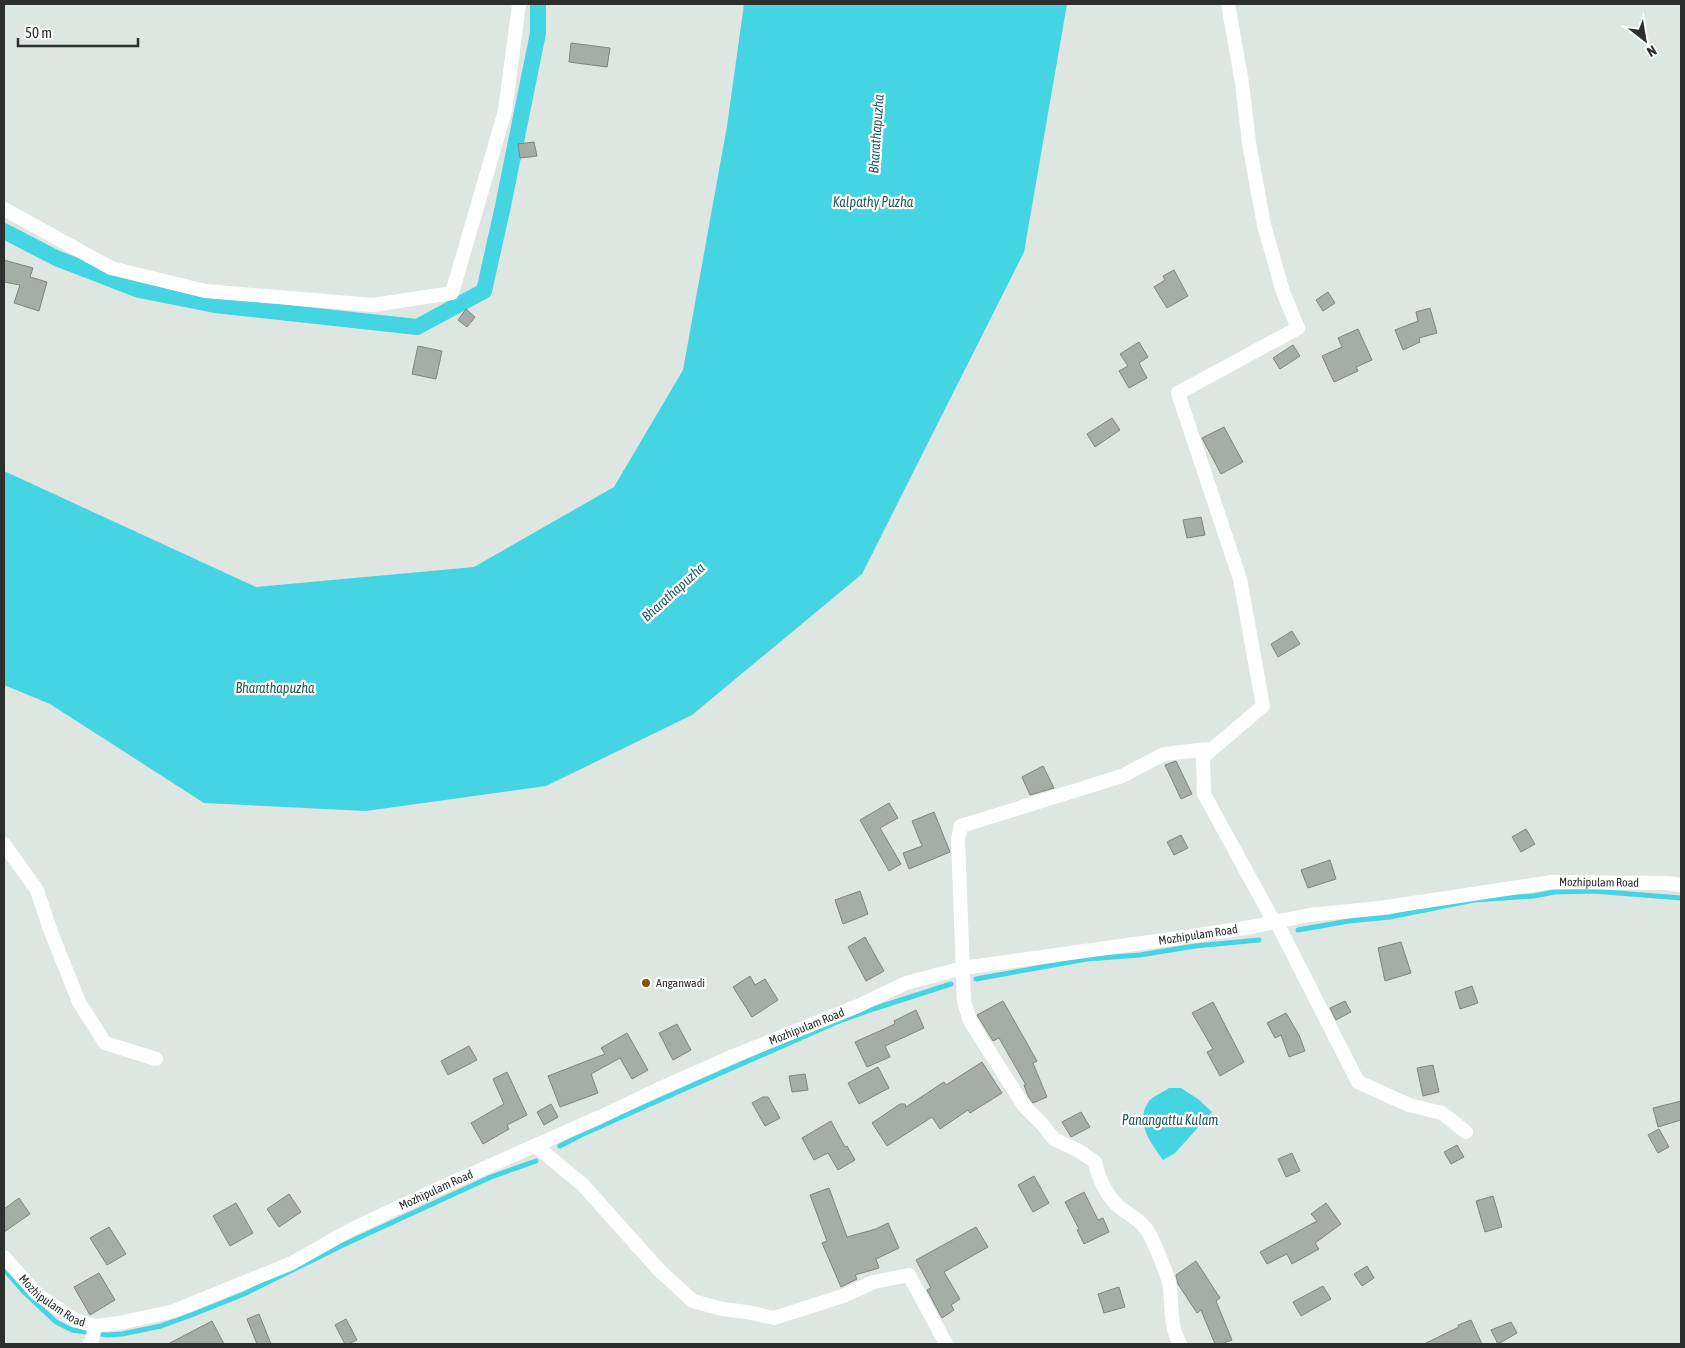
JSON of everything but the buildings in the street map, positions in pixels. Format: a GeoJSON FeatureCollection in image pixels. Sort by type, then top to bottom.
{"type":"FeatureCollection","features":[{"type":"Feature","properties":{"kind":"street"},"geometry":{"type":"LineString","coordinates":[[4,209],[111,268],[204,291],[373,305],[452,293],[505,111],[519,4]]}},
{"type":"Feature","properties":{"kind":"street"},"geometry":{"type":"LineString","coordinates":[[1203,757],[1263,706],[1240,579],[1178,393],[1298,328],[1283,292],[1264,225],[1249,143],[1242,83],[1228,4]]}},
{"type":"Feature","properties":{"kind":"street"},"geometry":{"type":"LineString","coordinates":[[1180,1344],[1174,1329],[1170,1286],[1150,1236],[1143,1224],[1116,1204],[1098,1176],[1095,1162],[1079,1151],[1054,1139],[1024,1106],[970,1021],[964,1001],[958,839],[961,826],[1122,776],[1164,754],[1207,750],[1203,757],[1204,794],[1274,922],[1277,923],[1358,1082],[1409,1105],[1442,1113],[1466,1132]]}},
{"type":"Feature","properties":{"kind":"street"},"geometry":{"type":"LineString","coordinates":[[4,844],[37,890],[51,932],[79,1002],[105,1043],[156,1059]]}},
{"type":"Feature","properties":{"kind":"street","name":"Mozhipulam Road"},"geometry":{"type":"LineString","coordinates":[[4,1257],[37,1294],[75,1320],[95,1326],[119,1323],[174,1311],[292,1263],[352,1229],[731,1056],[858,1006],[906,984],[963,968],[1185,938],[1309,915],[1380,908],[1552,882],[1681,885]]}},
{"type":"Feature","properties":{"kind":"street"},"geometry":{"type":"LineString","coordinates":[[536,1146],[583,1185],[659,1270],[693,1301],[722,1309],[774,1318],[843,1296],[874,1282],[909,1274],[946,1344]]}},
{"type":"Feature","properties":{"kind":"street"},"geometry":{"type":"LineString","coordinates":[[90,1343],[95,1326]]}},
{"type":"Feature","properties":{"kind":"water","name":"Kalpathy Puzha"},"geometry":{"type":"Polygon","coordinates":[[[744,4],[1067,4],[1024,252],[862,574],[692,715],[546,786],[366,811],[204,803],[50,704],[4,685],[4,471],[256,587],[474,567],[614,487],[683,370],[727,126],[744,4]]]}},
{"type":"Feature","properties":{"kind":"water","name":"Panangattu Kulam"},"geometry":{"type":"Polygon","coordinates":[[[1169,1088],[1181,1088],[1198,1099],[1212,1112],[1175,1153],[1163,1160],[1149,1139],[1143,1117],[1149,1101],[1169,1088]]]}},
{"type":"Feature","properties":{"kind":"waterway"},"geometry":{"type":"LineString","coordinates":[[4,231],[56,258],[139,290],[215,305],[417,327],[484,291],[538,33],[538,4]]}},
{"type":"Feature","properties":{"kind":"waterway"},"geometry":{"type":"LineString","coordinates":[[1298,930],[1349,921],[1390,917],[1474,900],[1534,896],[1554,892],[1593,891],[1681,898]]}},
{"type":"Feature","properties":{"kind":"waterway"},"geometry":{"type":"LineString","coordinates":[[976,979],[1087,959],[1140,955],[1195,946],[1259,940]]}},
{"type":"Feature","properties":{"kind":"waterway"},"geometry":{"type":"LineString","coordinates":[[560,1146],[837,1022],[951,984]]}},
{"type":"Feature","properties":{"kind":"waterway"},"geometry":{"type":"LineString","coordinates":[[4,1269],[25,1293],[56,1322],[72,1330],[107,1335],[122,1334],[161,1326],[244,1294],[343,1245],[491,1177],[536,1161]]}},
{"type":"Feature","properties":{"kind":"place","name":"Anganwadi"},"geometry":{"type":"Point","coordinates":[646,983]}},
{"type":"Feature","properties":{"kind":"water label","name":"Bharathapuzha"},"geometry":{"type":"Point","coordinates":[876,134]}},
{"type":"Feature","properties":{"kind":"water label","name":"Bharathapuzha"},"geometry":{"type":"Point","coordinates":[673,592]}},
{"type":"Feature","properties":{"kind":"water label","name":"Bharathapuzha"},"geometry":{"type":"Point","coordinates":[275,688]}}]}
